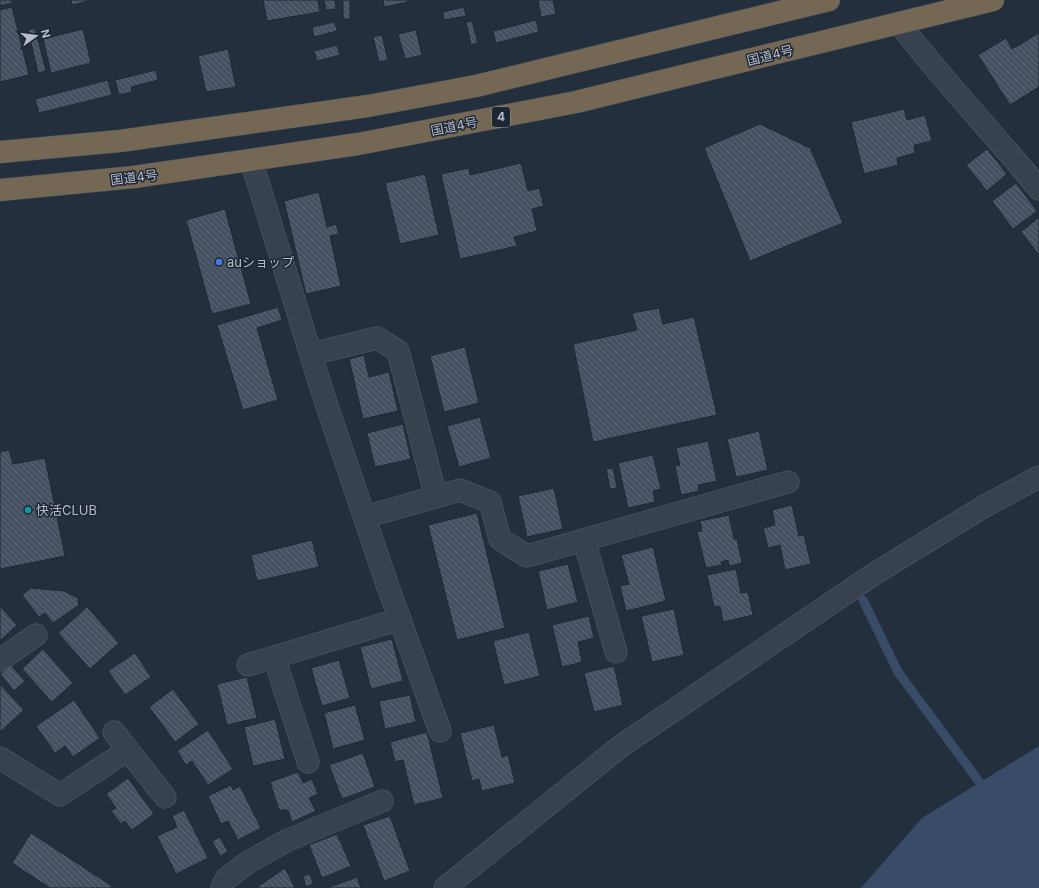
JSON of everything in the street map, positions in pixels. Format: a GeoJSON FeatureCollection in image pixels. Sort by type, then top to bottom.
{"type":"FeatureCollection","features":[{"type":"Feature","properties":{"kind":"highway"},"geometry":{"type":"LineString","coordinates":[[0,152],[120,141],[368,106],[476,86],[829,0]]}},
{"type":"Feature","properties":{"kind":"highway","name":"国道4号"},"geometry":{"type":"LineString","coordinates":[[0,190],[134,178],[358,144],[576,102],[993,0]]}},
{"type":"Feature","properties":{"kind":"street"},"geometry":{"type":"LineString","coordinates":[[899,23],[919,49],[1008,150],[1039,189]]}},
{"type":"Feature","properties":{"kind":"street"},"geometry":{"type":"LineString","coordinates":[[251,160],[310,354],[400,619],[440,731]]}},
{"type":"Feature","properties":{"kind":"street"},"geometry":{"type":"LineString","coordinates":[[310,354],[377,338],[398,351],[436,497]]}},
{"type":"Feature","properties":{"kind":"street"},"geometry":{"type":"LineString","coordinates":[[444,888],[620,746],[874,574],[983,507],[1039,477]]}},
{"type":"Feature","properties":{"kind":"street"},"geometry":{"type":"LineString","coordinates":[[365,517],[460,490],[490,502],[500,539],[527,556],[788,482]]}},
{"type":"Feature","properties":{"kind":"street"},"geometry":{"type":"LineString","coordinates":[[584,540],[616,652]]}},
{"type":"Feature","properties":{"kind":"street"},"geometry":{"type":"LineString","coordinates":[[248,665],[400,619]]}},
{"type":"Feature","properties":{"kind":"street"},"geometry":{"type":"LineString","coordinates":[[0,660],[36,635]]}},
{"type":"Feature","properties":{"kind":"street"},"geometry":{"type":"LineString","coordinates":[[274,657],[308,762]]}},
{"type":"Feature","properties":{"kind":"street"},"geometry":{"type":"LineString","coordinates":[[114,732],[165,797]]}},
{"type":"Feature","properties":{"kind":"street"},"geometry":{"type":"LineString","coordinates":[[0,758],[60,795],[128,750]]}},
{"type":"Feature","properties":{"kind":"street"},"geometry":{"type":"LineString","coordinates":[[222,888],[226,880],[246,863],[286,841],[382,801]]}},
{"type":"Feature","properties":{"kind":"water"},"geometry":{"type":"Polygon","coordinates":[[[1039,746],[1039,888],[861,888],[922,818],[1039,746]]]}},
{"type":"Feature","properties":{"kind":"building"},"geometry":{"type":"Polygon","coordinates":[[[0,0],[12,0],[12,3],[0,6],[0,0]]]}},
{"type":"Feature","properties":{"kind":"building"},"geometry":{"type":"Polygon","coordinates":[[[71,0],[92,0],[72,5],[71,0]]]}},
{"type":"Feature","properties":{"kind":"building"},"geometry":{"type":"Polygon","coordinates":[[[263,0],[318,0],[320,12],[267,21],[263,0]]]}},
{"type":"Feature","properties":{"kind":"building"},"geometry":{"type":"Polygon","coordinates":[[[324,0],[335,0],[336,9],[326,10],[324,0]]]}},
{"type":"Feature","properties":{"kind":"building"},"geometry":{"type":"Polygon","coordinates":[[[343,0],[350,0],[350,19],[343,19],[343,0]]]}},
{"type":"Feature","properties":{"kind":"building"},"geometry":{"type":"Polygon","coordinates":[[[383,0],[408,0],[408,2],[384,7],[383,0]]]}},
{"type":"Feature","properties":{"kind":"building"},"geometry":{"type":"Polygon","coordinates":[[[538,0],[553,0],[556,14],[541,17],[538,0]]]}},
{"type":"Feature","properties":{"kind":"building"},"geometry":{"type":"Polygon","coordinates":[[[12,7],[29,75],[0,82],[0,10],[12,7]]]}},
{"type":"Feature","properties":{"kind":"building"},"geometry":{"type":"Polygon","coordinates":[[[464,7],[466,16],[444,20],[443,12],[464,7]]]}},
{"type":"Feature","properties":{"kind":"building"},"geometry":{"type":"Polygon","coordinates":[[[536,20],[539,32],[496,43],[493,31],[536,20]]]}},
{"type":"Feature","properties":{"kind":"building"},"geometry":{"type":"Polygon","coordinates":[[[472,21],[478,43],[471,45],[466,22],[472,21]]]}},
{"type":"Feature","properties":{"kind":"building"},"geometry":{"type":"Polygon","coordinates":[[[335,22],[337,31],[314,37],[312,27],[335,22]]]}},
{"type":"Feature","properties":{"kind":"building"},"geometry":{"type":"Polygon","coordinates":[[[35,28],[46,71],[38,73],[28,30],[35,28]]]}},
{"type":"Feature","properties":{"kind":"building"},"geometry":{"type":"Polygon","coordinates":[[[83,29],[91,63],[51,73],[43,39],[83,29]]]}},
{"type":"Feature","properties":{"kind":"building"},"geometry":{"type":"Polygon","coordinates":[[[416,30],[422,55],[405,59],[398,34],[416,30]]]}},
{"type":"Feature","properties":{"kind":"building"},"geometry":{"type":"Polygon","coordinates":[[[1039,33],[1039,87],[1010,105],[978,55],[1006,38],[1012,49],[1039,33]]]}},
{"type":"Feature","properties":{"kind":"building"},"geometry":{"type":"Polygon","coordinates":[[[382,35],[388,60],[379,62],[373,37],[382,35]]]}},
{"type":"Feature","properties":{"kind":"building"},"geometry":{"type":"Polygon","coordinates":[[[337,45],[340,55],[317,61],[314,51],[337,45]]]}},
{"type":"Feature","properties":{"kind":"building"},"geometry":{"type":"Polygon","coordinates":[[[228,49],[236,87],[206,92],[198,56],[228,49]]]}},
{"type":"Feature","properties":{"kind":"building"},"geometry":{"type":"Polygon","coordinates":[[[156,70],[158,80],[131,87],[132,92],[119,95],[115,80],[156,70]]]}},
{"type":"Feature","properties":{"kind":"building"},"geometry":{"type":"Polygon","coordinates":[[[108,80],[112,95],[39,113],[35,99],[108,80]]]}},
{"type":"Feature","properties":{"kind":"building"},"geometry":{"type":"Polygon","coordinates":[[[904,109],[907,120],[925,115],[932,141],[914,145],[915,153],[897,158],[898,165],[864,174],[851,122],[904,109]]]}},
{"type":"Feature","properties":{"kind":"building"},"geometry":{"type":"Polygon","coordinates":[[[760,124],[810,148],[843,223],[750,261],[704,148],[760,124]]]}},
{"type":"Feature","properties":{"kind":"building"},"geometry":{"type":"Polygon","coordinates":[[[987,149],[1007,174],[987,191],[966,165],[987,149]]]}},
{"type":"Feature","properties":{"kind":"building"},"geometry":{"type":"Polygon","coordinates":[[[521,163],[528,191],[539,188],[544,206],[532,209],[537,231],[514,237],[517,246],[460,259],[441,174],[469,168],[470,175],[521,163]]]}},
{"type":"Feature","properties":{"kind":"building"},"geometry":{"type":"Polygon","coordinates":[[[425,174],[439,235],[400,244],[385,183],[425,174]]]}},
{"type":"Feature","properties":{"kind":"building"},"geometry":{"type":"Polygon","coordinates":[[[1016,183],[1037,211],[1013,229],[992,201],[1016,183]]]}},
{"type":"Feature","properties":{"kind":"building"},"geometry":{"type":"Polygon","coordinates":[[[319,192],[327,227],[336,224],[339,234],[330,236],[341,286],[306,294],[284,201],[319,192]]]}},
{"type":"Feature","properties":{"kind":"building","name":"auショップ"},"geometry":{"type":"Polygon","coordinates":[[[225,209],[251,304],[212,314],[186,220],[225,209]]]}},
{"type":"Feature","properties":{"kind":"building"},"geometry":{"type":"Polygon","coordinates":[[[1039,217],[1039,255],[1021,232],[1039,217]]]}},
{"type":"Feature","properties":{"kind":"building"},"geometry":{"type":"Polygon","coordinates":[[[278,307],[282,320],[257,328],[278,400],[243,410],[217,325],[278,307]]]}},
{"type":"Feature","properties":{"kind":"building"},"geometry":{"type":"Polygon","coordinates":[[[659,308],[663,324],[694,317],[717,415],[593,442],[573,344],[637,330],[632,313],[659,308]]]}},
{"type":"Feature","properties":{"kind":"building"},"geometry":{"type":"Polygon","coordinates":[[[465,347],[479,403],[444,412],[430,356],[465,347]]]}},
{"type":"Feature","properties":{"kind":"building"},"geometry":{"type":"Polygon","coordinates":[[[364,355],[369,377],[389,372],[398,411],[363,419],[349,359],[364,355]]]}},
{"type":"Feature","properties":{"kind":"building"},"geometry":{"type":"Polygon","coordinates":[[[480,417],[491,458],[459,467],[447,426],[480,417]]]}},
{"type":"Feature","properties":{"kind":"building"},"geometry":{"type":"Polygon","coordinates":[[[403,424],[411,459],[375,467],[367,433],[403,424]]]}},
{"type":"Feature","properties":{"kind":"building"},"geometry":{"type":"Polygon","coordinates":[[[759,431],[768,470],[736,477],[727,439],[759,431]]]}},
{"type":"Feature","properties":{"kind":"building"},"geometry":{"type":"Polygon","coordinates":[[[708,441],[717,481],[698,485],[699,491],[681,495],[675,466],[680,465],[676,448],[708,441]]]}},
{"type":"Feature","properties":{"kind":"building","name":"快活CLUB"},"geometry":{"type":"Polygon","coordinates":[[[9,450],[13,464],[45,458],[65,556],[0,569],[0,452],[9,450]]]}},
{"type":"Feature","properties":{"kind":"building"},"geometry":{"type":"Polygon","coordinates":[[[653,455],[661,489],[653,491],[655,502],[628,508],[618,463],[653,455]]]}},
{"type":"Feature","properties":{"kind":"building"},"geometry":{"type":"Polygon","coordinates":[[[613,468],[617,488],[610,489],[606,469],[613,468]]]}},
{"type":"Feature","properties":{"kind":"building"},"geometry":{"type":"Polygon","coordinates":[[[554,488],[563,529],[527,537],[518,496],[554,488]]]}},
{"type":"Feature","properties":{"kind":"building"},"geometry":{"type":"Polygon","coordinates":[[[792,505],[799,536],[804,535],[811,564],[785,570],[780,545],[768,548],[763,528],[775,525],[772,510],[792,505]]]}},
{"type":"Feature","properties":{"kind":"building"},"geometry":{"type":"Polygon","coordinates":[[[477,513],[505,628],[457,640],[428,525],[477,513]]]}},
{"type":"Feature","properties":{"kind":"building"},"geometry":{"type":"Polygon","coordinates":[[[729,515],[734,539],[737,539],[742,563],[729,566],[728,560],[721,562],[722,565],[706,568],[697,532],[702,531],[700,521],[729,515]]]}},
{"type":"Feature","properties":{"kind":"building"},"geometry":{"type":"Polygon","coordinates":[[[312,540],[319,567],[257,581],[251,555],[312,540]]]}},
{"type":"Feature","properties":{"kind":"building"},"geometry":{"type":"Polygon","coordinates":[[[653,547],[666,601],[626,611],[620,586],[629,584],[621,555],[653,547]]]}},
{"type":"Feature","properties":{"kind":"building"},"geometry":{"type":"Polygon","coordinates":[[[568,564],[578,602],[547,610],[538,571],[568,564]]]}},
{"type":"Feature","properties":{"kind":"building"},"geometry":{"type":"Polygon","coordinates":[[[736,569],[741,593],[748,592],[753,615],[723,622],[720,606],[714,607],[707,575],[736,569]]]}},
{"type":"Feature","properties":{"kind":"building"},"geometry":{"type":"Polygon","coordinates":[[[31,588],[64,591],[78,598],[79,605],[53,623],[45,613],[39,617],[22,595],[31,588]]]}},
{"type":"Feature","properties":{"kind":"building"},"geometry":{"type":"Polygon","coordinates":[[[0,606],[17,625],[0,641],[0,606]]]}},
{"type":"Feature","properties":{"kind":"building"},"geometry":{"type":"Polygon","coordinates":[[[87,607],[119,643],[90,669],[58,633],[87,607]]]}},
{"type":"Feature","properties":{"kind":"building"},"geometry":{"type":"Polygon","coordinates":[[[674,609],[684,655],[652,662],[641,616],[674,609]]]}},
{"type":"Feature","properties":{"kind":"building"},"geometry":{"type":"Polygon","coordinates":[[[589,616],[594,638],[578,642],[582,662],[562,667],[552,625],[589,616]]]}},
{"type":"Feature","properties":{"kind":"building"},"geometry":{"type":"Polygon","coordinates":[[[529,632],[540,676],[504,685],[493,641],[529,632]]]}},
{"type":"Feature","properties":{"kind":"building"},"geometry":{"type":"Polygon","coordinates":[[[392,639],[403,681],[371,689],[360,647],[392,639]]]}},
{"type":"Feature","properties":{"kind":"building"},"geometry":{"type":"Polygon","coordinates":[[[43,649],[73,683],[52,702],[22,669],[43,649]]]}},
{"type":"Feature","properties":{"kind":"building"},"geometry":{"type":"Polygon","coordinates":[[[135,653],[151,677],[125,695],[108,671],[135,653]]]}},
{"type":"Feature","properties":{"kind":"building"},"geometry":{"type":"Polygon","coordinates":[[[339,660],[350,698],[322,706],[311,668],[339,660]]]}},
{"type":"Feature","properties":{"kind":"building"},"geometry":{"type":"Polygon","coordinates":[[[11,665],[25,681],[14,691],[0,674],[11,665]]]}},
{"type":"Feature","properties":{"kind":"building"},"geometry":{"type":"Polygon","coordinates":[[[614,666],[623,705],[594,712],[584,673],[614,666]]]}},
{"type":"Feature","properties":{"kind":"building"},"geometry":{"type":"Polygon","coordinates":[[[247,677],[257,718],[227,725],[217,684],[247,677]]]}},
{"type":"Feature","properties":{"kind":"building"},"geometry":{"type":"Polygon","coordinates":[[[0,684],[24,710],[0,732],[0,684]]]}},
{"type":"Feature","properties":{"kind":"building"},"geometry":{"type":"Polygon","coordinates":[[[173,689],[199,724],[175,742],[149,707],[173,689]]]}},
{"type":"Feature","properties":{"kind":"building"},"geometry":{"type":"Polygon","coordinates":[[[410,695],[416,722],[385,729],[379,701],[410,695]]]}},
{"type":"Feature","properties":{"kind":"building"},"geometry":{"type":"Polygon","coordinates":[[[74,700],[100,738],[73,757],[65,746],[55,753],[36,726],[74,700]]]}},
{"type":"Feature","properties":{"kind":"building"},"geometry":{"type":"Polygon","coordinates":[[[355,705],[365,740],[333,749],[324,713],[355,705]]]}},
{"type":"Feature","properties":{"kind":"building"},"geometry":{"type":"Polygon","coordinates":[[[275,719],[285,759],[253,766],[244,727],[275,719]]]}},
{"type":"Feature","properties":{"kind":"building"},"geometry":{"type":"Polygon","coordinates":[[[494,725],[502,757],[508,755],[515,783],[482,791],[479,779],[472,781],[460,733],[494,725]]]}},
{"type":"Feature","properties":{"kind":"building"},"geometry":{"type":"Polygon","coordinates":[[[208,730],[233,769],[208,785],[192,761],[186,765],[177,751],[208,730]]]}},
{"type":"Feature","properties":{"kind":"building"},"geometry":{"type":"Polygon","coordinates":[[[427,732],[443,798],[414,805],[403,760],[395,762],[390,742],[427,732]]]}},
{"type":"Feature","properties":{"kind":"building"},"geometry":{"type":"Polygon","coordinates":[[[363,753],[375,787],[342,799],[329,765],[363,753]]]}},
{"type":"Feature","properties":{"kind":"building"},"geometry":{"type":"Polygon","coordinates":[[[298,772],[303,783],[312,779],[318,794],[309,798],[316,811],[292,822],[288,810],[279,810],[270,782],[298,772]]]}},
{"type":"Feature","properties":{"kind":"building"},"geometry":{"type":"Polygon","coordinates":[[[128,778],[154,814],[132,830],[125,821],[121,824],[111,811],[116,808],[106,794],[128,778]]]}},
{"type":"Feature","properties":{"kind":"building"},"geometry":{"type":"Polygon","coordinates":[[[231,785],[233,790],[240,786],[261,828],[238,840],[228,821],[221,824],[208,796],[231,785]]]}},
{"type":"Feature","properties":{"kind":"building"},"geometry":{"type":"Polygon","coordinates":[[[184,810],[208,858],[176,874],[157,836],[177,827],[172,816],[184,810]]]}},
{"type":"Feature","properties":{"kind":"building"},"geometry":{"type":"Polygon","coordinates":[[[390,816],[410,871],[384,881],[363,825],[390,816]]]}},
{"type":"Feature","properties":{"kind":"building"},"geometry":{"type":"Polygon","coordinates":[[[31,833],[112,886],[111,888],[50,888],[12,863],[31,833]]]}},
{"type":"Feature","properties":{"kind":"building"},"geometry":{"type":"Polygon","coordinates":[[[337,834],[351,866],[322,878],[309,845],[337,834]]]}},
{"type":"Feature","properties":{"kind":"building"},"geometry":{"type":"Polygon","coordinates":[[[220,837],[228,852],[220,856],[212,841],[220,837]]]}},
{"type":"Feature","properties":{"kind":"building"},"geometry":{"type":"Polygon","coordinates":[[[285,868],[295,888],[256,888],[285,868]]]}},
{"type":"Feature","properties":{"kind":"building"},"geometry":{"type":"Polygon","coordinates":[[[310,874],[313,884],[306,887],[303,876],[310,874]]]}},
{"type":"Feature","properties":{"kind":"building"},"geometry":{"type":"Polygon","coordinates":[[[357,877],[361,888],[327,888],[357,877]]]}},
{"type":"Feature","properties":{"kind":"waterway"},"geometry":{"type":"LineString","coordinates":[[863,600],[898,672],[986,791]]}},
{"type":"Feature","properties":{"kind":"place","name":"auショップ"},"geometry":{"type":"Point","coordinates":[219,262]}},
{"type":"Feature","properties":{"kind":"place","name":"快活CLUB"},"geometry":{"type":"Point","coordinates":[28,510]}}]}
